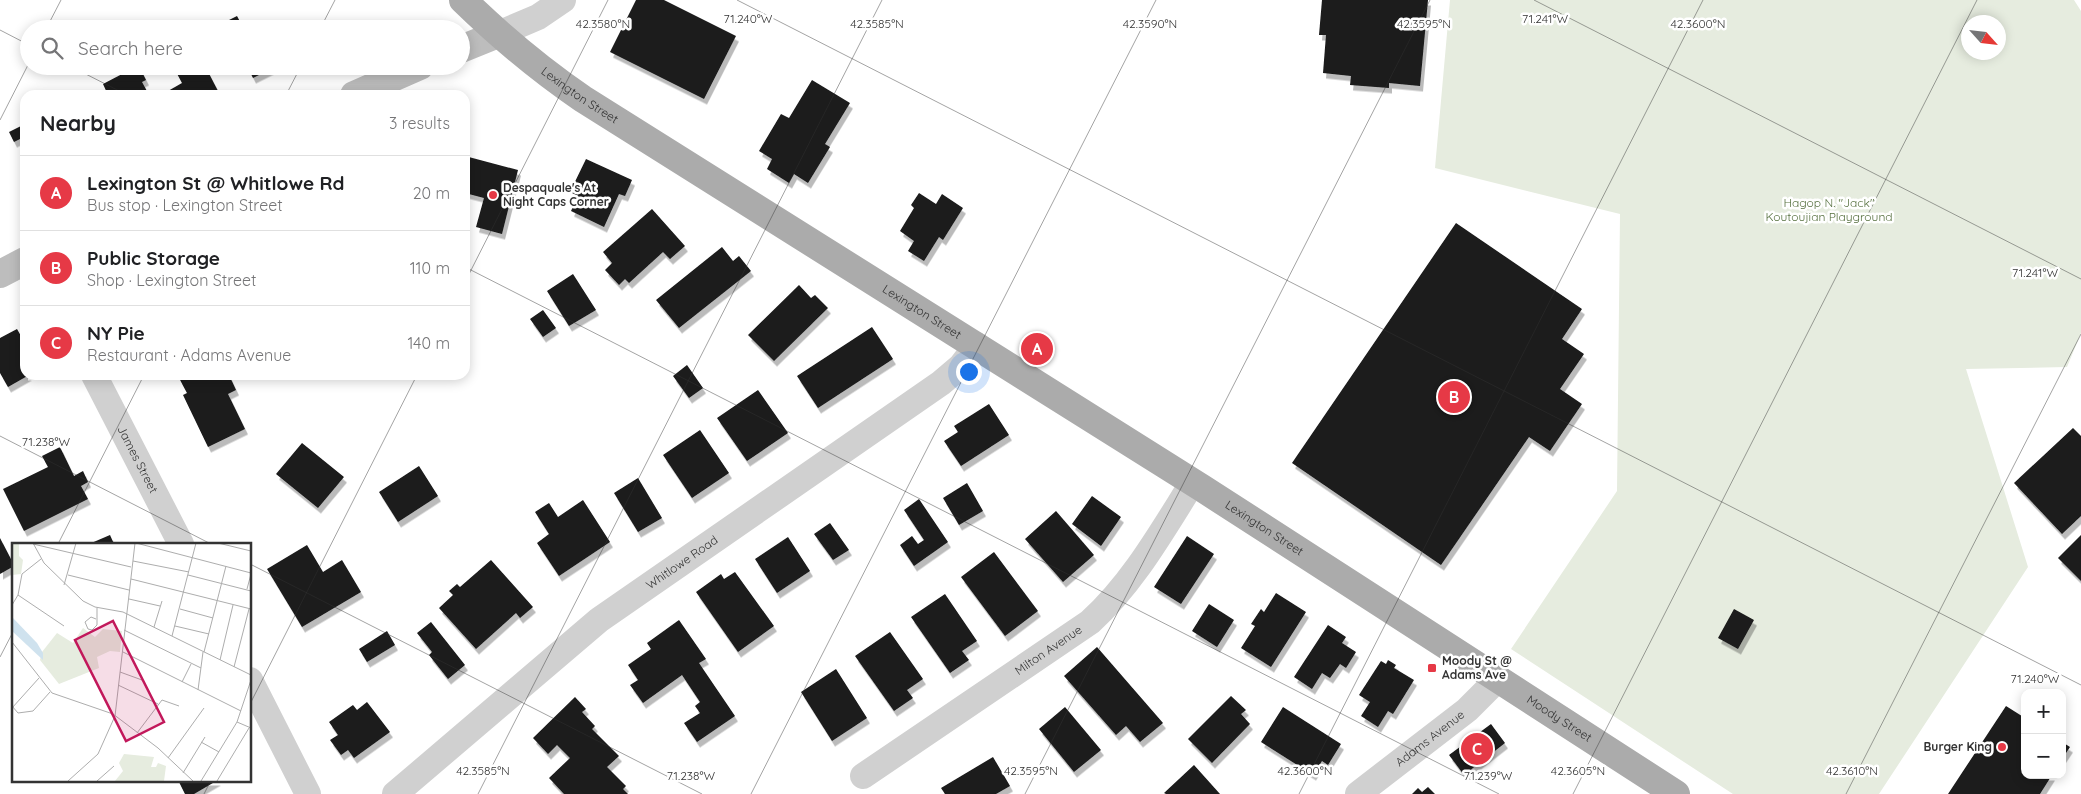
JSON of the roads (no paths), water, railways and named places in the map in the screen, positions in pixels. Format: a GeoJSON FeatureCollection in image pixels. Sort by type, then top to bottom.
{"type":"FeatureCollection","features":[{"type":"Feature","properties":{"kind":"main road","name":"Lexington Street"},"geometry":{"type":"LineString","coordinates":[[463,0],[498,34],[546,73],[583,99],[977,345],[1393,610]]}},
{"type":"Feature","properties":{"kind":"main road","name":"Moody Street"},"geometry":{"type":"LineString","coordinates":[[1393,610],[1676,794]]}},
{"type":"Feature","properties":{"kind":"street"},"geometry":{"type":"LineString","coordinates":[[470,45],[538,17],[563,0]]}},
{"type":"Feature","properties":{"kind":"street"},"geometry":{"type":"LineString","coordinates":[[365,90],[400,75]]}},
{"type":"Feature","properties":{"kind":"street"},"geometry":{"type":"LineString","coordinates":[[0,274],[20,264]]}},
{"type":"Feature","properties":{"kind":"street","name":"Whitlowe Road"},"geometry":{"type":"LineString","coordinates":[[395,794],[599,620],[941,382],[961,366],[977,345]]}},
{"type":"Feature","properties":{"kind":"street","name":"James Street"},"geometry":{"type":"LineString","coordinates":[[97,380],[179,543]]}},
{"type":"Feature","properties":{"kind":"street","name":"Milton Avenue"},"geometry":{"type":"LineString","coordinates":[[863,776],[1097,615],[1117,596],[1130,578],[1193,482]]}},
{"type":"Feature","properties":{"kind":"street","name":"Adams Avenue"},"geometry":{"type":"LineString","coordinates":[[1358,794],[1468,710],[1498,679]]}},
{"type":"Feature","properties":{"kind":"street"},"geometry":{"type":"LineString","coordinates":[[251,682],[308,794]]}},
{"type":"Feature","properties":{"kind":"place","name":"Despaquale's At Night Caps Corner"},"geometry":{"type":"Point","coordinates":[493,195]}},
{"type":"Feature","properties":{"kind":"place","name":"Lexington St @ Whitlowe Rd"},"geometry":{"type":"Point","coordinates":[1037,349]}},
{"type":"Feature","properties":{"kind":"place","name":"Public Storage"},"geometry":{"type":"Point","coordinates":[1454,397]}},
{"type":"Feature","properties":{"kind":"place","name":"Moody St @ Adams Ave"},"geometry":{"type":"Point","coordinates":[1432,668]}},
{"type":"Feature","properties":{"kind":"place","name":"Burger King"},"geometry":{"type":"Point","coordinates":[2002,747]}},
{"type":"Feature","properties":{"kind":"place","name":"NY Pie"},"geometry":{"type":"Point","coordinates":[1477,749]}},
{"type":"Feature","properties":{"kind":"park label","name":"Hagop N. \"Jack\" Koutoujian Playground"},"geometry":{"type":"Point","coordinates":[1829,210]}}]}
